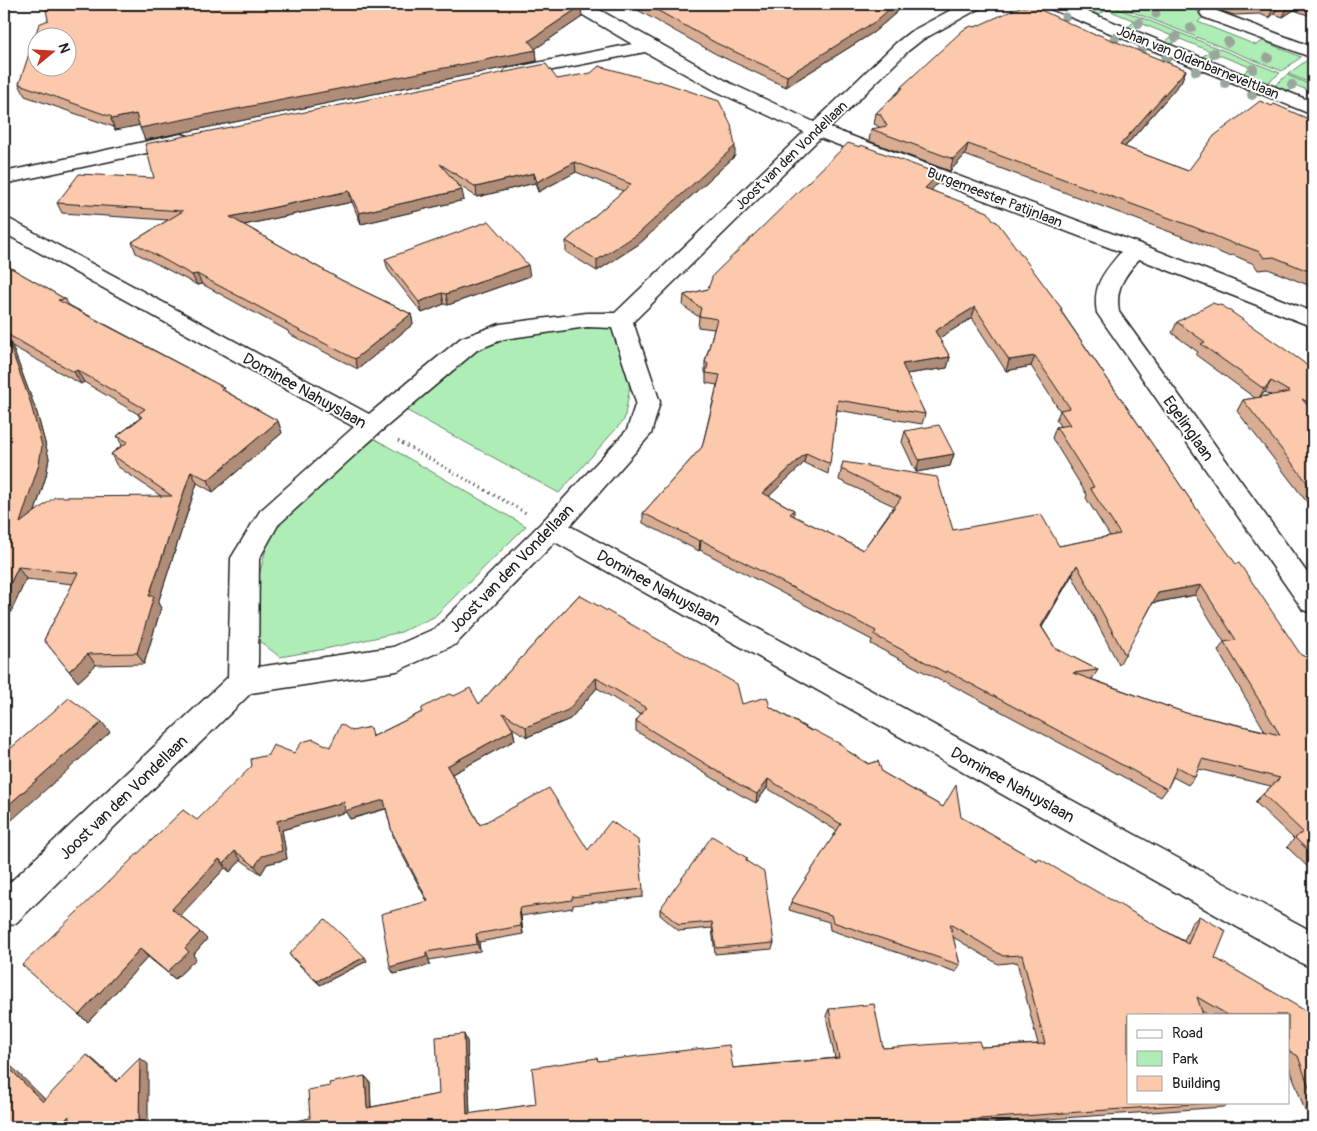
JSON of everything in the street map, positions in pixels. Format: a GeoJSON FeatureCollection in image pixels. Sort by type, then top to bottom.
{"type":"FeatureCollection","features":[{"type":"Feature","properties":{"kind":"street","name":"Burgemeester Patijnlaan"},"geometry":{"type":"LineString","coordinates":[[577,4],[723,87],[816,130],[1135,250],[1313,320]]}},
{"type":"Feature","properties":{"kind":"street","name":"Joost van den Vondellaan"},"geometry":{"type":"LineString","coordinates":[[4,911],[243,682],[397,659],[446,636],[552,528],[638,434],[648,402],[621,321],[816,130],[916,36],[974,4]]}},
{"type":"Feature","properties":{"kind":"street","name":"Johan van Oldenbarneveltlaan"},"geometry":{"type":"LineString","coordinates":[[1054,4],[1313,109]]}},
{"type":"Feature","properties":{"kind":"street"},"geometry":{"type":"LineString","coordinates":[[1209,12],[1305,44]]}},
{"type":"Feature","properties":{"kind":"street"},"geometry":{"type":"LineString","coordinates":[[494,76],[648,46]]}},
{"type":"Feature","properties":{"kind":"street"},"geometry":{"type":"LineString","coordinates":[[4,178],[196,136]]}},
{"type":"Feature","properties":{"kind":"street","name":"Dominee Nahuyslaan"},"geometry":{"type":"LineString","coordinates":[[4,224],[371,426]]}},
{"type":"Feature","properties":{"kind":"street","name":"Egelinglaan"},"geometry":{"type":"LineString","coordinates":[[1135,250],[1107,285],[1104,299],[1108,313],[1313,602]]}},
{"type":"Feature","properties":{"kind":"street"},"geometry":{"type":"LineString","coordinates":[[243,682],[246,558],[269,518],[371,426],[469,344],[500,332],[587,320],[621,321]]}},
{"type":"Feature","properties":{"kind":"street","name":"Dominee Nahuyslaan"},"geometry":{"type":"LineString","coordinates":[[552,528],[1313,951]]}},
{"type":"Feature","properties":{"kind":"path","name":"Dominee Nahuyslaan"},"geometry":{"type":"LineString","coordinates":[[371,426],[552,528]]}},
{"type":"Feature","properties":{"kind":"green space"},"geometry":{"type":"Polygon","coordinates":[[[1174,3],[1184,4],[1205,15],[1198,22],[1256,45],[1263,41],[1301,57],[1282,71],[1113,4],[1151,4],[1136,6],[1150,8],[1174,3]]]}},
{"type":"Feature","properties":{"kind":"green space"},"geometry":{"type":"Polygon","coordinates":[[[1092,4],[1107,4],[1280,73],[1266,84],[1243,74],[1250,67],[1219,55],[1208,60],[1202,57],[1210,51],[1180,39],[1169,45],[1165,42],[1172,36],[1143,24],[1132,30],[1128,27],[1135,21],[1108,10],[1097,15],[1092,13],[1100,7],[1092,4]]]}},
{"type":"Feature","properties":{"kind":"green space"},"geometry":{"type":"Polygon","coordinates":[[[1313,57],[1313,84],[1288,74],[1313,57]]]}},
{"type":"Feature","properties":{"kind":"green space"},"geometry":{"type":"Polygon","coordinates":[[[1287,75],[1313,86],[1313,92],[1297,86],[1287,92],[1273,87],[1287,75]]]}},
{"type":"Feature","properties":{"kind":"green space"},"geometry":{"type":"Polygon","coordinates":[[[580,322],[623,329],[631,356],[629,393],[624,420],[559,493],[402,408],[476,343],[580,322]]]}},
{"type":"Feature","properties":{"kind":"green space"},"geometry":{"type":"Polygon","coordinates":[[[375,439],[526,526],[434,617],[401,632],[280,657],[258,640],[256,587],[267,545],[281,521],[321,482],[375,439]]]}},
{"type":"Feature","properties":{"kind":"building"},"geometry":{"type":"Polygon","coordinates":[[[45,4],[578,4],[581,6],[529,41],[536,50],[140,128],[136,114],[111,119],[112,117],[19,84],[28,57],[28,78],[78,78],[78,28],[38,28],[39,24],[48,20],[45,4]]]}},
{"type":"Feature","properties":{"kind":"building"},"geometry":{"type":"Polygon","coordinates":[[[646,4],[895,4],[876,21],[787,76],[716,43],[646,4]]]}},
{"type":"Feature","properties":{"kind":"building"},"geometry":{"type":"Polygon","coordinates":[[[1030,5],[1095,35],[1097,34],[1186,70],[1120,145],[1188,171],[1214,136],[1260,101],[1272,106],[1274,104],[1313,121],[1313,273],[1274,257],[1264,258],[1260,252],[1234,244],[1194,227],[968,144],[953,159],[871,129],[887,126],[880,114],[876,113],[903,88],[901,87],[963,30],[971,26],[975,27],[1022,6],[1030,5]]]}},
{"type":"Feature","properties":{"kind":"building"},"geometry":{"type":"Polygon","coordinates":[[[546,64],[557,79],[591,73],[599,66],[659,81],[719,101],[731,125],[735,146],[638,234],[597,260],[566,241],[631,184],[575,162],[537,182],[534,173],[476,187],[440,164],[462,190],[359,213],[349,191],[230,217],[341,280],[411,314],[355,359],[197,274],[192,275],[132,242],[183,211],[57,203],[79,174],[154,178],[145,144],[546,64]]]}},
{"type":"Feature","properties":{"kind":"building"},"geometry":{"type":"Polygon","coordinates":[[[848,143],[860,147],[861,145],[939,174],[925,188],[988,212],[1062,309],[1060,310],[1203,518],[1236,564],[1239,563],[1301,655],[1313,660],[1308,671],[1313,679],[1313,718],[1307,719],[1313,727],[1313,855],[1295,838],[1303,832],[1263,794],[1280,778],[1202,759],[1195,777],[1177,767],[1167,789],[947,671],[946,673],[874,635],[876,631],[701,540],[643,513],[702,447],[720,375],[706,373],[708,364],[705,362],[717,319],[699,316],[701,308],[684,295],[708,289],[713,275],[848,143]],[[975,307],[935,331],[950,357],[902,364],[925,414],[838,400],[830,464],[806,453],[763,493],[794,510],[790,514],[863,550],[901,498],[841,469],[843,462],[937,477],[953,530],[1041,514],[1059,546],[1120,534],[1090,488],[1094,487],[1056,427],[1070,425],[1060,410],[1070,408],[1035,356],[1009,360],[975,307]],[[1077,565],[1041,626],[1055,648],[1098,670],[1073,673],[1186,713],[1280,735],[1224,642],[1236,640],[1201,585],[1158,593],[1125,655],[1077,565]]]}},
{"type":"Feature","properties":{"kind":"building"},"geometry":{"type":"Polygon","coordinates":[[[489,221],[528,265],[419,302],[385,259],[489,221]]]}},
{"type":"Feature","properties":{"kind":"building"},"geometry":{"type":"Polygon","coordinates":[[[4,264],[65,299],[58,300],[223,387],[221,389],[278,421],[208,480],[191,471],[149,596],[154,596],[137,653],[88,654],[69,671],[44,640],[78,573],[18,567],[4,597],[4,264]],[[5,333],[30,401],[42,446],[39,464],[20,523],[55,497],[172,496],[111,454],[128,442],[117,436],[142,417],[138,414],[145,409],[77,370],[74,372],[5,333]]]}},
{"type":"Feature","properties":{"kind":"building"},"geometry":{"type":"Polygon","coordinates":[[[1212,303],[1223,306],[1303,362],[1312,371],[1313,369],[1313,405],[1302,399],[1313,412],[1313,490],[1243,400],[1290,392],[1271,381],[1264,389],[1201,344],[1205,342],[1177,322],[1212,303]]]}},
{"type":"Feature","properties":{"kind":"building"},"geometry":{"type":"Polygon","coordinates":[[[939,425],[954,454],[919,460],[905,431],[939,425]]]}},
{"type":"Feature","properties":{"kind":"building"},"geometry":{"type":"Polygon","coordinates":[[[579,595],[737,684],[742,704],[767,697],[770,707],[811,731],[814,730],[844,746],[846,750],[868,764],[878,761],[882,772],[943,807],[956,785],[961,817],[1037,861],[1038,858],[1188,944],[1199,916],[1226,931],[1215,958],[1311,1014],[1313,1017],[1313,1099],[1298,1056],[1290,1051],[1290,1014],[1226,1014],[1197,997],[1203,1014],[1127,1014],[1127,1104],[1194,1104],[895,1127],[273,1127],[310,1118],[308,1090],[330,1086],[329,1083],[365,1076],[367,1108],[439,1094],[436,1037],[464,1034],[467,1114],[536,1104],[532,1068],[597,1058],[598,1061],[729,1045],[733,1068],[839,1058],[829,1009],[874,1004],[883,1048],[979,1041],[981,1047],[1045,1044],[1022,955],[1003,956],[950,924],[960,965],[833,922],[831,915],[791,902],[841,824],[768,779],[757,794],[740,785],[636,721],[646,708],[596,678],[568,710],[526,727],[503,713],[513,730],[447,766],[480,825],[549,788],[588,850],[611,821],[638,840],[643,889],[572,897],[572,900],[519,908],[521,926],[476,934],[477,944],[426,952],[426,957],[390,967],[381,914],[428,901],[392,832],[384,800],[345,811],[344,802],[277,821],[282,851],[262,856],[255,866],[235,851],[224,863],[219,859],[172,909],[200,932],[185,948],[189,952],[167,972],[140,949],[79,1015],[22,965],[183,810],[197,820],[252,766],[251,759],[268,755],[273,745],[294,753],[302,742],[313,739],[330,747],[341,724],[352,731],[370,727],[372,737],[422,712],[422,708],[449,694],[454,696],[470,688],[479,704],[579,595]]]}},
{"type":"Feature","properties":{"kind":"building"},"geometry":{"type":"Polygon","coordinates":[[[69,698],[102,722],[4,809],[4,754],[69,698]]]}},
{"type":"Feature","properties":{"kind":"building"},"geometry":{"type":"Polygon","coordinates":[[[712,836],[747,858],[746,861],[764,872],[774,943],[716,948],[712,922],[679,925],[660,909],[712,836]]]}},
{"type":"Feature","properties":{"kind":"building"},"geometry":{"type":"Polygon","coordinates":[[[325,919],[365,957],[317,981],[289,954],[325,919]]]}},
{"type":"Feature","properties":{"kind":"building"},"geometry":{"type":"Polygon","coordinates":[[[87,1055],[116,1082],[140,1058],[139,1127],[68,1127],[69,1116],[58,1127],[4,1127],[4,1063],[43,1102],[87,1055]]]}}]}
